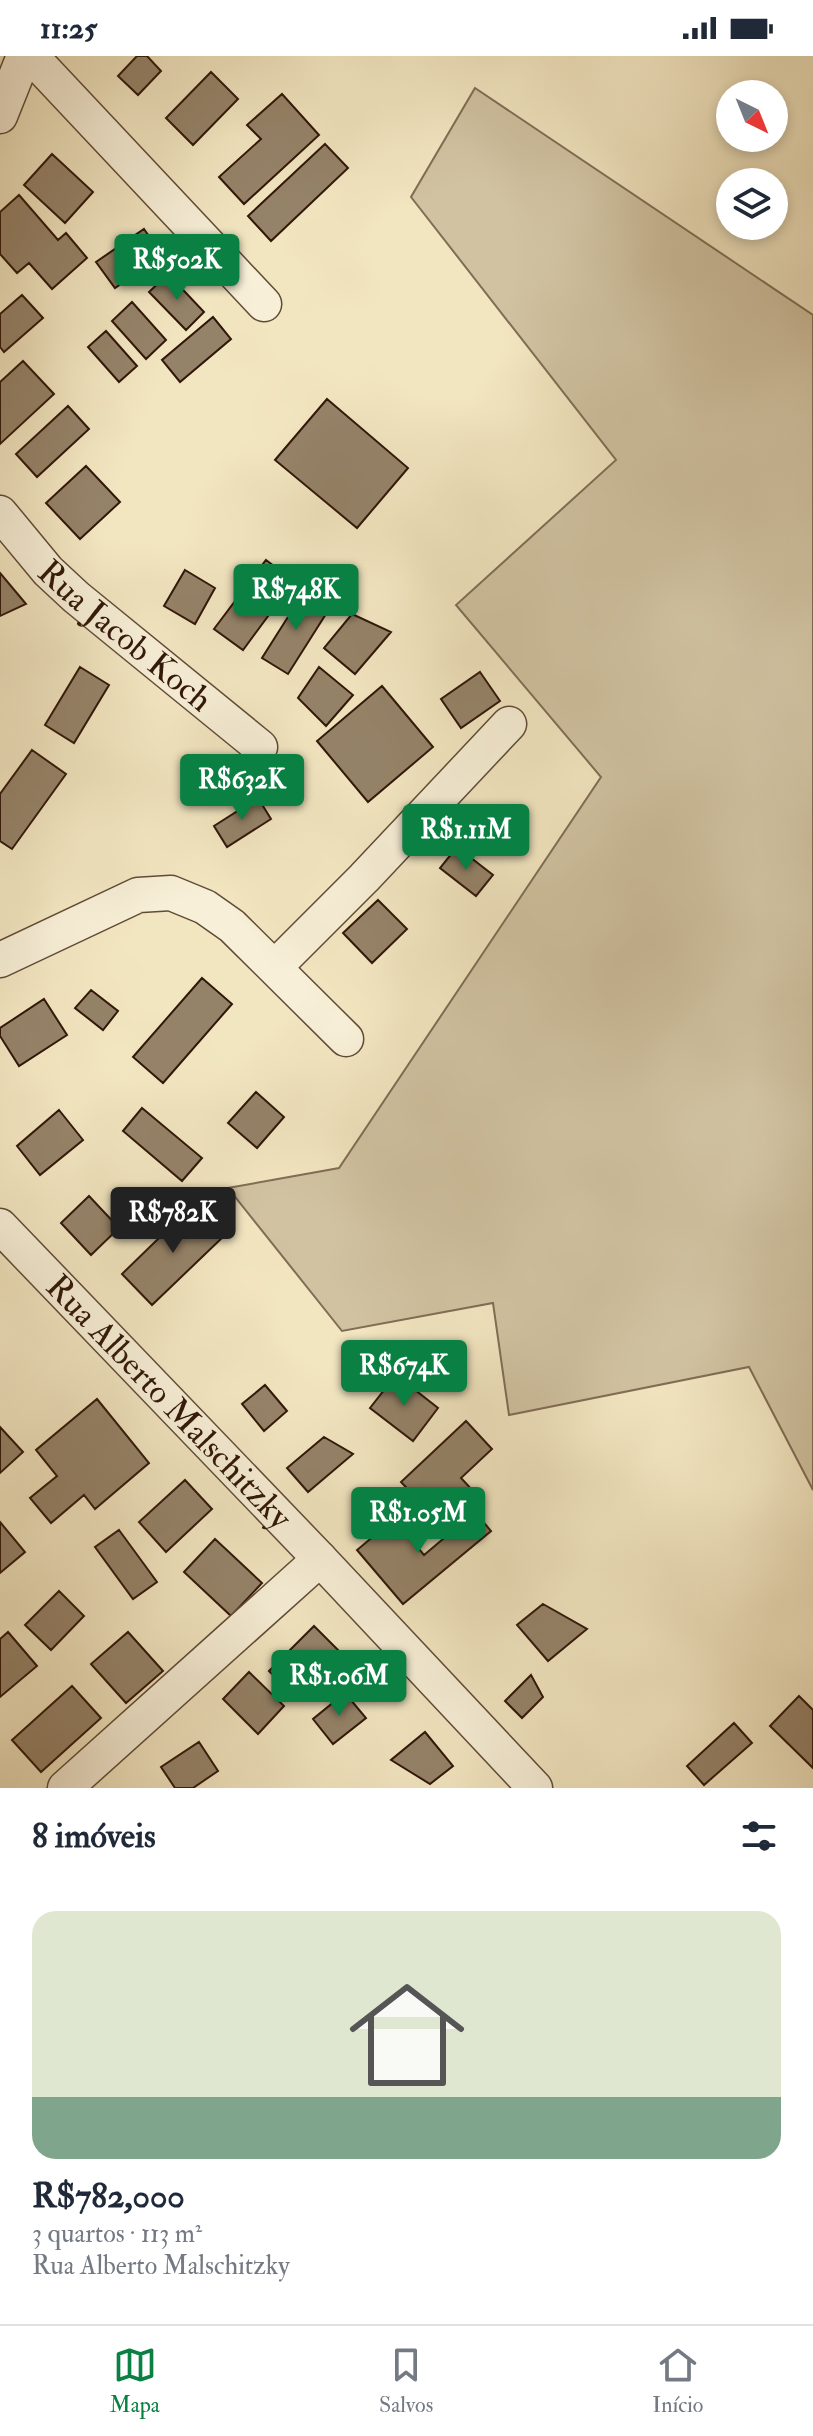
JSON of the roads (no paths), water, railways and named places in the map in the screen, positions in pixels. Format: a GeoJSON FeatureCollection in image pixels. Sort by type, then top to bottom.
{"type":"FeatureCollection","features":[{"type":"Feature","properties":{"kind":"street"},"geometry":{"type":"LineString","coordinates":[[0,116],[24,56]]}},
{"type":"Feature","properties":{"kind":"street"},"geometry":{"type":"LineString","coordinates":[[31,56],[264,304]]}},
{"type":"Feature","properties":{"kind":"street","name":"Rua Jacob Koch"},"geometry":{"type":"LineString","coordinates":[[0,513],[66,588],[260,747]]}},
{"type":"Feature","properties":{"kind":"street"},"geometry":{"type":"LineString","coordinates":[[276,966],[509,724]]}},
{"type":"Feature","properties":{"kind":"street"},"geometry":{"type":"LineString","coordinates":[[0,960],[127,899],[138,895],[171,893],[205,907],[232,926],[276,966],[346,1039]]}},
{"type":"Feature","properties":{"kind":"street","name":"Rua Alberto Malschitzky"},"geometry":{"type":"LineString","coordinates":[[0,1226],[535,1788]]}},
{"type":"Feature","properties":{"kind":"street"},"geometry":{"type":"LineString","coordinates":[[65,1788],[320,1559]]}}]}
